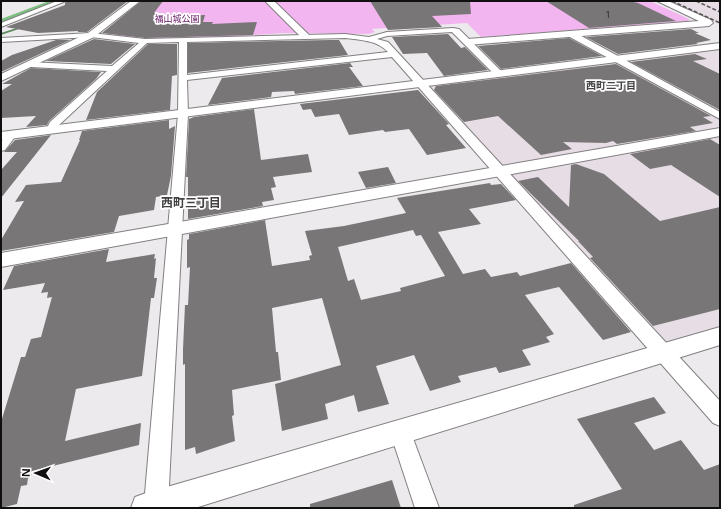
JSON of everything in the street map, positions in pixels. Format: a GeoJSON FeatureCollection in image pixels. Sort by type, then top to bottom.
{"type":"FeatureCollection","features":[{"type":"Feature","properties":{"kind":"street"},"geometry":{"type":"LineString","coordinates":[[1,25],[63,1]]}},
{"type":"Feature","properties":{"kind":"street"},"geometry":{"type":"LineString","coordinates":[[1,78],[91,35],[136,1]]}},
{"type":"Feature","properties":{"kind":"street"},"geometry":{"type":"LineString","coordinates":[[269,1],[305,36]]}},
{"type":"Feature","properties":{"kind":"street"},"geometry":{"type":"LineString","coordinates":[[661,1],[720,27]]}},
{"type":"Feature","properties":{"kind":"street"},"geometry":{"type":"LineString","coordinates":[[467,42],[709,23]]}},
{"type":"Feature","properties":{"kind":"street"},"geometry":{"type":"LineString","coordinates":[[370,39],[387,34],[453,30],[467,42],[498,74]]}},
{"type":"Feature","properties":{"kind":"street"},"geometry":{"type":"LineString","coordinates":[[570,34],[720,116]]}},
{"type":"Feature","properties":{"kind":"street"},"geometry":{"type":"LineString","coordinates":[[1,40],[91,35],[144,41],[345,36],[370,39],[385,44],[720,416]]}},
{"type":"Feature","properties":{"kind":"street"},"geometry":{"type":"LineString","coordinates":[[183,40],[183,114],[151,507],[720,336]]}},
{"type":"Feature","properties":{"kind":"street"},"geometry":{"type":"LineString","coordinates":[[51,130],[54,124],[144,41]]}},
{"type":"Feature","properties":{"kind":"street"},"geometry":{"type":"LineString","coordinates":[[1,148],[7,135],[720,46]]}},
{"type":"Feature","properties":{"kind":"street"},"geometry":{"type":"LineString","coordinates":[[183,78],[393,54]]}},
{"type":"Feature","properties":{"kind":"street"},"geometry":{"type":"LineString","coordinates":[[31,64],[114,69]]}},
{"type":"Feature","properties":{"kind":"street"},"geometry":{"type":"LineString","coordinates":[[1,260],[720,132]]}},
{"type":"Feature","properties":{"kind":"street"},"geometry":{"type":"LineString","coordinates":[[401,432],[427,508]]}},
{"type":"Feature","properties":{"kind":"shaded area"},"geometry":{"type":"Polygon","coordinates":[[[668,1],[720,1],[720,25],[668,1]]]}},
{"type":"Feature","properties":{"kind":"shaded area"},"geometry":{"type":"Polygon","coordinates":[[[720,46],[720,343],[671,357],[422,84],[720,46]]]}},
{"type":"Feature","properties":{"kind":"green space","name":"福山城公園"},"geometry":{"type":"Polygon","coordinates":[[[143,1],[650,1],[689,19],[688,21],[481,37],[467,23],[372,29],[375,32],[369,34],[284,33],[227,37],[157,39],[120,36],[104,32],[143,1]]]}},
{"type":"Feature","properties":{"kind":"building"},"geometry":{"type":"Polygon","coordinates":[[[67,1],[128,1],[87,32],[38,33],[6,27],[65,5],[67,1]]]}},
{"type":"Feature","properties":{"kind":"building"},"geometry":{"type":"Polygon","coordinates":[[[141,1],[163,1],[154,13],[158,13],[154,17],[205,15],[203,22],[213,22],[212,24],[257,22],[253,35],[145,38],[102,33],[141,1]]]}},
{"type":"Feature","properties":{"kind":"building"},"geometry":{"type":"Polygon","coordinates":[[[370,1],[470,1],[471,14],[432,16],[442,27],[388,30],[370,1]]]}},
{"type":"Feature","properties":{"kind":"building"},"geometry":{"type":"Polygon","coordinates":[[[546,1],[629,1],[638,3],[676,21],[589,28],[546,1]]]}},
{"type":"Feature","properties":{"kind":"building"},"geometry":{"type":"Polygon","coordinates":[[[691,29],[699,33],[695,33],[711,40],[696,43],[698,44],[618,54],[586,37],[691,29]]]}},
{"type":"Feature","properties":{"kind":"building"},"geometry":{"type":"Polygon","coordinates":[[[448,34],[461,48],[465,47],[488,70],[444,76],[427,53],[403,54],[392,37],[448,34]]]}},
{"type":"Feature","properties":{"kind":"building"},"geometry":{"type":"Polygon","coordinates":[[[569,38],[602,56],[501,69],[478,46],[569,38]]]}},
{"type":"Feature","properties":{"kind":"building"},"geometry":{"type":"Polygon","coordinates":[[[94,39],[135,44],[111,64],[46,61],[94,39]]]}},
{"type":"Feature","properties":{"kind":"building"},"geometry":{"type":"Polygon","coordinates":[[[56,40],[70,40],[1,72],[1,61],[12,55],[56,40]]]}},
{"type":"Feature","properties":{"kind":"building"},"geometry":{"type":"Polygon","coordinates":[[[339,40],[348,55],[188,73],[188,43],[339,40]]]}},
{"type":"Feature","properties":{"kind":"building"},"geometry":{"type":"Polygon","coordinates":[[[148,44],[177,44],[177,75],[172,76],[170,110],[86,120],[97,92],[148,44]]]}},
{"type":"Feature","properties":{"kind":"building"},"geometry":{"type":"Polygon","coordinates":[[[695,54],[707,59],[693,61],[720,74],[720,110],[631,62],[695,54]]]}},
{"type":"Feature","properties":{"kind":"building"},"geometry":{"type":"Polygon","coordinates":[[[350,63],[353,67],[349,67],[363,86],[295,94],[294,91],[272,92],[271,97],[208,105],[222,78],[350,63]]]}},
{"type":"Feature","properties":{"kind":"building"},"geometry":{"type":"Polygon","coordinates":[[[616,64],[711,116],[703,117],[713,123],[690,127],[696,131],[617,144],[613,141],[606,143],[563,142],[572,149],[541,155],[498,116],[464,122],[434,90],[436,86],[616,64]]]}},
{"type":"Feature","properties":{"kind":"building"},"geometry":{"type":"Polygon","coordinates":[[[31,68],[101,72],[96,79],[49,121],[47,125],[26,127],[36,116],[1,118],[1,91],[12,84],[2,84],[31,68]]]}},
{"type":"Feature","properties":{"kind":"building"},"geometry":{"type":"Polygon","coordinates":[[[418,90],[449,124],[446,125],[466,148],[427,155],[409,129],[385,132],[383,130],[349,135],[339,114],[315,117],[311,109],[303,110],[300,104],[418,90]]]}},
{"type":"Feature","properties":{"kind":"building"},"geometry":{"type":"Polygon","coordinates":[[[254,109],[261,160],[308,154],[312,172],[273,177],[276,187],[271,188],[274,200],[262,202],[263,206],[188,219],[188,177],[186,177],[189,119],[194,117],[254,109]]]}},
{"type":"Feature","properties":{"kind":"building"},"geometry":{"type":"Polygon","coordinates":[[[169,120],[169,129],[175,126],[171,176],[167,195],[156,197],[154,210],[119,216],[114,232],[1,251],[1,240],[24,201],[15,202],[26,185],[61,182],[80,140],[82,131],[169,120]]]}},
{"type":"Feature","properties":{"kind":"building"},"geometry":{"type":"Polygon","coordinates":[[[51,135],[1,198],[1,170],[17,152],[4,152],[15,140],[51,135]]]}},
{"type":"Feature","properties":{"kind":"building"},"geometry":{"type":"Polygon","coordinates":[[[710,139],[720,145],[720,197],[671,165],[650,169],[630,154],[710,139]]]}},
{"type":"Feature","properties":{"kind":"building"},"geometry":{"type":"Polygon","coordinates":[[[576,164],[604,174],[660,221],[720,207],[720,309],[653,326],[590,258],[593,257],[579,241],[518,181],[538,177],[569,207],[571,165],[576,164]]]}},
{"type":"Feature","properties":{"kind":"building"},"geometry":{"type":"Polygon","coordinates":[[[388,167],[396,183],[366,188],[358,172],[388,167]]]}},
{"type":"Feature","properties":{"kind":"building"},"geometry":{"type":"Polygon","coordinates":[[[490,183],[491,185],[501,184],[516,200],[469,209],[481,224],[438,232],[463,274],[485,269],[491,277],[517,272],[520,276],[571,263],[631,332],[603,340],[559,287],[525,295],[554,334],[546,337],[550,342],[522,350],[531,365],[499,373],[496,367],[458,376],[461,382],[430,391],[414,355],[376,366],[389,404],[358,412],[354,395],[325,404],[328,419],[282,431],[275,384],[341,365],[322,298],[272,308],[276,352],[278,352],[281,380],[232,390],[234,415],[232,416],[235,441],[196,454],[195,447],[185,450],[185,364],[183,365],[183,349],[185,305],[188,305],[190,267],[187,268],[187,240],[189,239],[189,234],[265,220],[272,266],[310,260],[309,256],[312,255],[305,231],[344,226],[406,213],[397,198],[490,183]],[[413,230],[338,247],[348,281],[354,279],[361,300],[401,291],[400,288],[445,276],[421,235],[416,236],[413,230]]]}},
{"type":"Feature","properties":{"kind":"building"},"geometry":{"type":"Polygon","coordinates":[[[109,249],[106,262],[155,254],[154,278],[157,278],[154,298],[151,298],[142,376],[76,389],[65,441],[141,423],[139,445],[32,471],[31,477],[28,478],[27,485],[21,486],[17,504],[1,508],[1,422],[21,357],[25,357],[31,339],[41,337],[52,297],[47,298],[48,292],[41,293],[45,283],[3,290],[14,266],[109,249]]]}},
{"type":"Feature","properties":{"kind":"building"},"geometry":{"type":"Polygon","coordinates":[[[654,397],[666,413],[634,423],[654,450],[681,440],[704,470],[720,464],[720,508],[574,508],[574,505],[622,489],[577,419],[654,397]]]}},
{"type":"Feature","properties":{"kind":"building"},"geometry":{"type":"Polygon","coordinates":[[[392,480],[401,508],[310,508],[310,504],[392,480]]]}},
{"type":"Feature","properties":{"kind":"waterway"},"geometry":{"type":"LineString","coordinates":[[1,22],[57,1]]}},
{"type":"Feature","properties":{"kind":"waterway"},"geometry":{"type":"LineString","coordinates":[[1,34],[24,27]]}},
{"type":"Feature","properties":{"kind":"railway"},"geometry":{"type":"LineString","coordinates":[[672,1],[720,23]]}},
{"type":"Feature","properties":{"kind":"railway"},"geometry":{"type":"LineString","coordinates":[[696,1],[720,12]]}},
{"type":"Feature","properties":{"kind":"district","name":"西町二丁目"},"geometry":{"type":"Point","coordinates":[611,85]}},
{"type":"Feature","properties":{"kind":"district","name":"西町三丁目"},"geometry":{"type":"Point","coordinates":[191,203]}}]}
